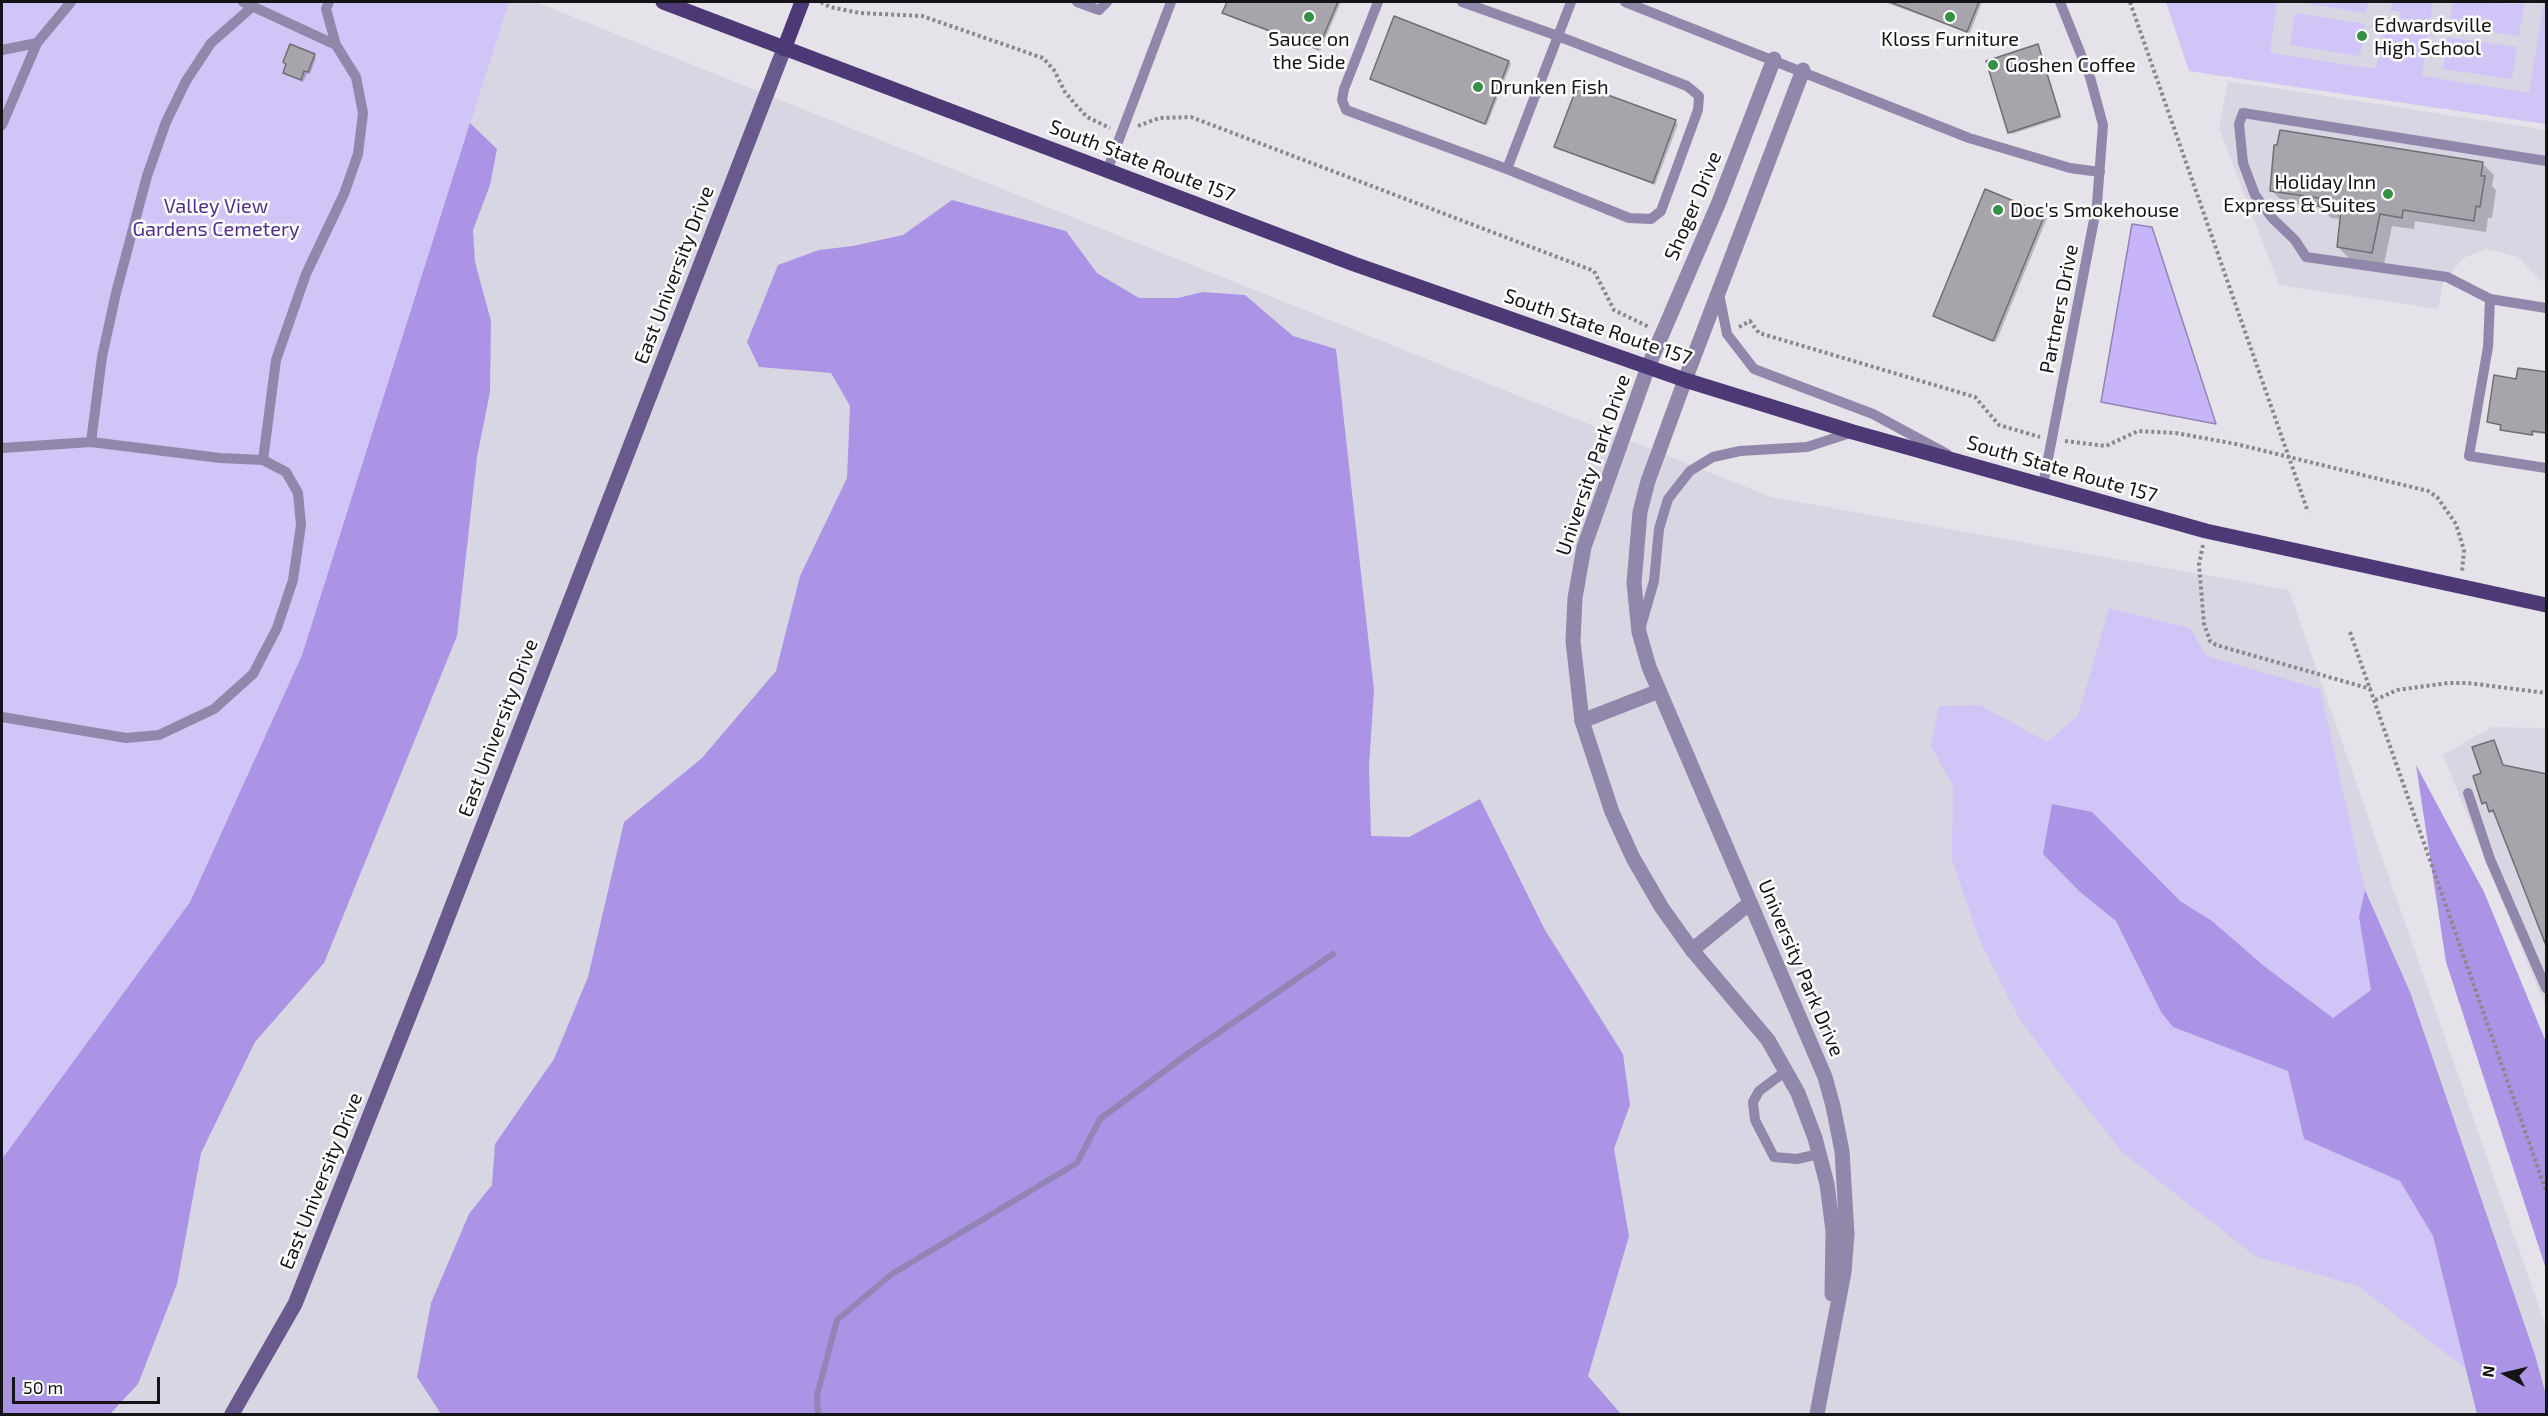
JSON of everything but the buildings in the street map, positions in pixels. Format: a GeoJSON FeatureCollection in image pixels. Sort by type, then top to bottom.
{"type":"FeatureCollection","features":[{"type":"Feature","properties":{"kind":"main road","name":"South State Route 157"},"geometry":{"type":"LineString","coordinates":[[663,2],[1354,264],[1685,380],[1853,432],[2206,531],[2460,588],[2547,605]]}},
{"type":"Feature","properties":{"kind":"main road"},"geometry":{"type":"LineString","coordinates":[[784,49],[802,2]]}},
{"type":"Feature","properties":{"kind":"main road","name":"East University Drive"},"geometry":{"type":"LineString","coordinates":[[232,1414],[295,1304],[423,981],[784,49]]}},
{"type":"Feature","properties":{"kind":"street","name":"Shoger Drive"},"geometry":{"type":"LineString","coordinates":[[1648,367],[1719,202],[1774,59]]}},
{"type":"Feature","properties":{"kind":"street"},"geometry":{"type":"LineString","coordinates":[[1685,380],[1803,70]]}},
{"type":"Feature","properties":{"kind":"street","name":"University Park Drive"},"geometry":{"type":"LineString","coordinates":[[1648,367],[1584,547],[1575,598],[1573,641],[1582,722],[1612,812],[1633,858],[1662,908],[1692,950],[1768,1040],[1798,1093],[1819,1154],[1833,1231],[1832,1336]]}},
{"type":"Feature","properties":{"kind":"street","name":"University Park Drive"},"geometry":{"type":"LineString","coordinates":[[1685,380],[1648,481],[1640,512],[1634,583],[1639,632],[1659,691],[1825,1077],[1842,1150],[1847,1234],[1844,1272],[1817,1414]]}},
{"type":"Feature","properties":{"kind":"street"},"geometry":{"type":"LineString","coordinates":[[1582,722],[1659,691]]}},
{"type":"Feature","properties":{"kind":"street"},"geometry":{"type":"LineString","coordinates":[[1692,950],[1750,903]]}},
{"type":"Feature","properties":{"kind":"lane"},"geometry":{"type":"LineString","coordinates":[[2,125],[37,44],[71,2]]}},
{"type":"Feature","properties":{"kind":"lane"},"geometry":{"type":"LineString","coordinates":[[263,460],[276,360],[286,327],[306,274],[344,194],[358,154],[362,104],[356,76],[336,45],[326,9],[329,2]]}},
{"type":"Feature","properties":{"kind":"lane"},"geometry":{"type":"LineString","coordinates":[[1077,2],[1099,10],[1107,2]]}},
{"type":"Feature","properties":{"kind":"lane"},"geometry":{"type":"LineString","coordinates":[[1107,171],[1171,2]]}},
{"type":"Feature","properties":{"kind":"lane"},"geometry":{"type":"LineString","coordinates":[[1378,2],[1344,89],[1342,100],[1346,110],[1507,169],[1629,218],[1651,219],[1661,211],[1698,111],[1699,96],[1687,86],[1462,2]]}},
{"type":"Feature","properties":{"kind":"lane"},"geometry":{"type":"LineString","coordinates":[[1507,169],[1571,2]]}},
{"type":"Feature","properties":{"kind":"lane"},"geometry":{"type":"LineString","coordinates":[[1625,2],[1803,70],[1969,138],[2082,171],[2100,172]]}},
{"type":"Feature","properties":{"kind":"lane","name":"Partners Drive"},"geometry":{"type":"LineString","coordinates":[[2043,485],[2097,204],[2103,125],[2090,77],[2060,2]]}},
{"type":"Feature","properties":{"kind":"lane"},"geometry":{"type":"LineString","coordinates":[[91,442],[102,357],[116,293],[147,176],[166,122],[186,81],[211,43],[247,4],[336,45]]}},
{"type":"Feature","properties":{"kind":"lane"},"geometry":{"type":"LineString","coordinates":[[2,50],[37,44]]}},
{"type":"Feature","properties":{"kind":"lane"},"geometry":{"type":"LineString","coordinates":[[2547,161],[2243,113],[2239,124],[2243,163],[2255,195],[2273,219],[2295,240],[2306,257],[2447,277],[2490,299],[2547,308]]}},
{"type":"Feature","properties":{"kind":"lane"},"geometry":{"type":"LineString","coordinates":[[1718,289],[1727,334],[1754,369],[1873,414],[1966,464]]}},
{"type":"Feature","properties":{"kind":"lane"},"geometry":{"type":"LineString","coordinates":[[2490,299],[2488,347],[2469,456],[2547,468]]}},
{"type":"Feature","properties":{"kind":"lane"},"geometry":{"type":"LineString","coordinates":[[1639,632],[1654,582],[1659,529],[1668,499],[1690,471],[1713,457],[1740,451],[1807,447],[1853,432]]}},
{"type":"Feature","properties":{"kind":"lane"},"geometry":{"type":"LineString","coordinates":[[2,447],[91,442],[220,458],[263,460],[286,472],[298,493],[301,525],[293,580],[280,619],[253,674],[214,708],[159,735],[126,738],[2,717]]}},
{"type":"Feature","properties":{"kind":"lane"},"geometry":{"type":"LineString","coordinates":[[2468,793],[2490,859],[2547,988]]}},
{"type":"Feature","properties":{"kind":"lane"},"geometry":{"type":"LineString","coordinates":[[1785,1071],[1759,1091],[1753,1102],[1755,1120],[1774,1157],[1784,1160],[1819,1154]]}},
{"type":"Feature","properties":{"kind":"path"},"geometry":{"type":"LineString","coordinates":[[821,2],[830,7],[860,13],[922,16],[1043,58],[1054,70],[1065,92],[1087,117],[1121,133],[1159,118],[1191,117],[1594,271],[1614,310],[1639,323],[1662,331]]}},
{"type":"Feature","properties":{"kind":"path"},"geometry":{"type":"LineString","coordinates":[[2130,2],[2308,512]]}},
{"type":"Feature","properties":{"kind":"path"},"geometry":{"type":"LineString","coordinates":[[1727,334],[1750,321],[1759,333],[1975,397],[1999,425],[2022,434],[2106,446],[2138,431],[2154,430],[2205,438],[2422,490],[2437,497],[2456,524],[2464,550],[2460,588]]}},
{"type":"Feature","properties":{"kind":"path"},"geometry":{"type":"LineString","coordinates":[[2206,531],[2199,564],[2204,624],[2210,641],[2237,652],[2371,689]]}},
{"type":"Feature","properties":{"kind":"path"},"geometry":{"type":"LineString","coordinates":[[2350,632],[2547,1191]]}},
{"type":"Feature","properties":{"kind":"path"},"geometry":{"type":"LineString","coordinates":[[2375,700],[2397,690],[2448,683],[2468,683],[2547,693]]}},
{"type":"Feature","properties":{"kind":"shaded area"},"geometry":{"type":"Polygon","coordinates":[[[509,2],[536,2],[1771,497],[2289,590],[2546,1327],[2546,1414],[2,1414],[2,1159],[190,902],[302,655],[509,2]]]}},
{"type":"Feature","properties":{"kind":"shaded area","name":"Edwardsville High School"},"geometry":{"type":"Polygon","coordinates":[[[2166,2],[2546,2],[2546,124],[2189,71],[2166,2]]]}},
{"type":"Feature","properties":{"kind":"shaded area"},"geometry":{"type":"Polygon","coordinates":[[[2228,81],[2546,130],[2546,281],[2541,281],[2518,257],[2487,249],[2463,258],[2443,283],[2438,309],[2279,285],[2219,128],[2228,81]]]}},
{"type":"Feature","properties":{"kind":"shaded area"},"geometry":{"type":"Polygon","coordinates":[[[470,123],[497,149],[490,185],[473,230],[475,262],[491,321],[490,392],[477,457],[457,636],[324,963],[255,1042],[201,1153],[177,1284],[138,1384],[110,1414],[2,1414],[2,1159],[190,902],[302,655],[470,123]]]}},
{"type":"Feature","properties":{"kind":"shaded area"},"geometry":{"type":"Polygon","coordinates":[[[952,200],[1066,231],[1097,273],[1139,298],[1178,298],[1203,292],[1245,295],[1293,336],[1336,349],[1374,690],[1369,766],[1371,836],[1409,837],[1480,799],[1545,930],[1623,1054],[1630,1105],[1614,1149],[1629,1236],[1588,1376],[1621,1414],[441,1414],[417,1377],[431,1303],[469,1214],[492,1185],[495,1144],[554,1059],[588,977],[624,822],[702,758],[776,671],[800,576],[847,478],[850,406],[831,373],[759,367],[747,342],[778,265],[819,250],[853,246],[903,235],[952,200]]]}},
{"type":"Feature","properties":{"kind":"shaded area"},"geometry":{"type":"Polygon","coordinates":[[[2132,224],[2152,227],[2216,424],[2101,402],[2132,224]]]}},
{"type":"Feature","properties":{"kind":"shaded area"},"geometry":{"type":"Polygon","coordinates":[[[2492,727],[2546,728],[2546,1009],[2443,755],[2492,727]]]}},
{"type":"Feature","properties":{"kind":"shaded area"},"geometry":{"type":"Polygon","coordinates":[[[2416,765],[2484,892],[2546,1042],[2546,1269],[2446,962],[2416,765]]]}},
{"type":"Feature","properties":{"kind":"shaded area"},"geometry":{"type":"Polygon","coordinates":[[[2052,804],[2092,812],[2180,901],[2212,921],[2264,966],[2333,1018],[2371,990],[2359,917],[2365,890],[2410,992],[2535,1355],[2546,1395],[2546,1414],[2477,1414],[2433,1236],[2400,1181],[2304,1139],[2288,1071],[2173,1027],[2161,1012],[2116,921],[2080,892],[2043,854],[2052,804]]]}},
{"type":"Feature","properties":{"kind":"green space","name":"Valley View Gardens Cemetery"},"geometry":{"type":"Polygon","coordinates":[[[2,2],[509,2],[302,655],[190,902],[2,1159],[2,2]]]}},
{"type":"Feature","properties":{"kind":"green space"},"geometry":{"type":"Polygon","coordinates":[[[2166,2],[2277,2],[2270,53],[2376,69],[2383,32],[2398,34],[2401,12],[2391,11],[2392,2],[2433,2],[2422,76],[2529,93],[2544,2],[2546,2],[2546,124],[2189,71],[2166,2]]]}},
{"type":"Feature","properties":{"kind":"green space"},"geometry":{"type":"Polygon","coordinates":[[[2297,2],[2368,2],[2366,13],[2297,2]]]}},
{"type":"Feature","properties":{"kind":"green space"},"geometry":{"type":"Polygon","coordinates":[[[2453,2],[2524,4],[2519,36],[2449,26],[2453,2]]]}},
{"type":"Feature","properties":{"kind":"green space"},"geometry":{"type":"Polygon","coordinates":[[[2295,13],[2365,24],[2360,56],[2290,45],[2295,13]]]}},
{"type":"Feature","properties":{"kind":"green space"},"geometry":{"type":"Polygon","coordinates":[[[2447,37],[2517,47],[2512,79],[2443,69],[2447,37]]]}},
{"type":"Feature","properties":{"kind":"green space"},"geometry":{"type":"Polygon","coordinates":[[[2109,608],[2190,628],[2207,656],[2320,689],[2365,890],[2359,917],[2371,990],[2333,1018],[2264,966],[2212,921],[2180,901],[2136,858],[2080,892],[2116,921],[2161,1012],[2173,1027],[2288,1071],[2304,1139],[2400,1181],[2433,1236],[2466,1369],[2358,1286],[2255,1256],[2122,1152],[2019,1018],[1979,939],[1952,859],[1953,786],[1931,746],[1939,706],[1980,705],[2047,742],[2078,716],[2109,608]]]}},
{"type":"Feature","properties":{"kind":"waterway"},"geometry":{"type":"LineString","coordinates":[[818,1414],[817,1395],[837,1320],[892,1274],[1077,1163],[1100,1119],[1186,1055],[1333,954]]}},
{"type":"Feature","properties":{"kind":"place","name":"Sauce on the Side"},"geometry":{"type":"Point","coordinates":[1309,17]}},
{"type":"Feature","properties":{"kind":"place","name":"Kloss Furniture"},"geometry":{"type":"Point","coordinates":[1950,17]}},
{"type":"Feature","properties":{"kind":"place","name":"Edwardsville High School"},"geometry":{"type":"Point","coordinates":[2362,36]}},
{"type":"Feature","properties":{"kind":"place","name":"Goshen Coffee"},"geometry":{"type":"Point","coordinates":[1993,65]}},
{"type":"Feature","properties":{"kind":"place","name":"Drunken Fish"},"geometry":{"type":"Point","coordinates":[1478,87]}},
{"type":"Feature","properties":{"kind":"place","name":"Holiday Inn Express & Suites"},"geometry":{"type":"Point","coordinates":[2388,194]}},
{"type":"Feature","properties":{"kind":"place","name":"Doc's Smokehouse"},"geometry":{"type":"Point","coordinates":[1998,210]}}]}
